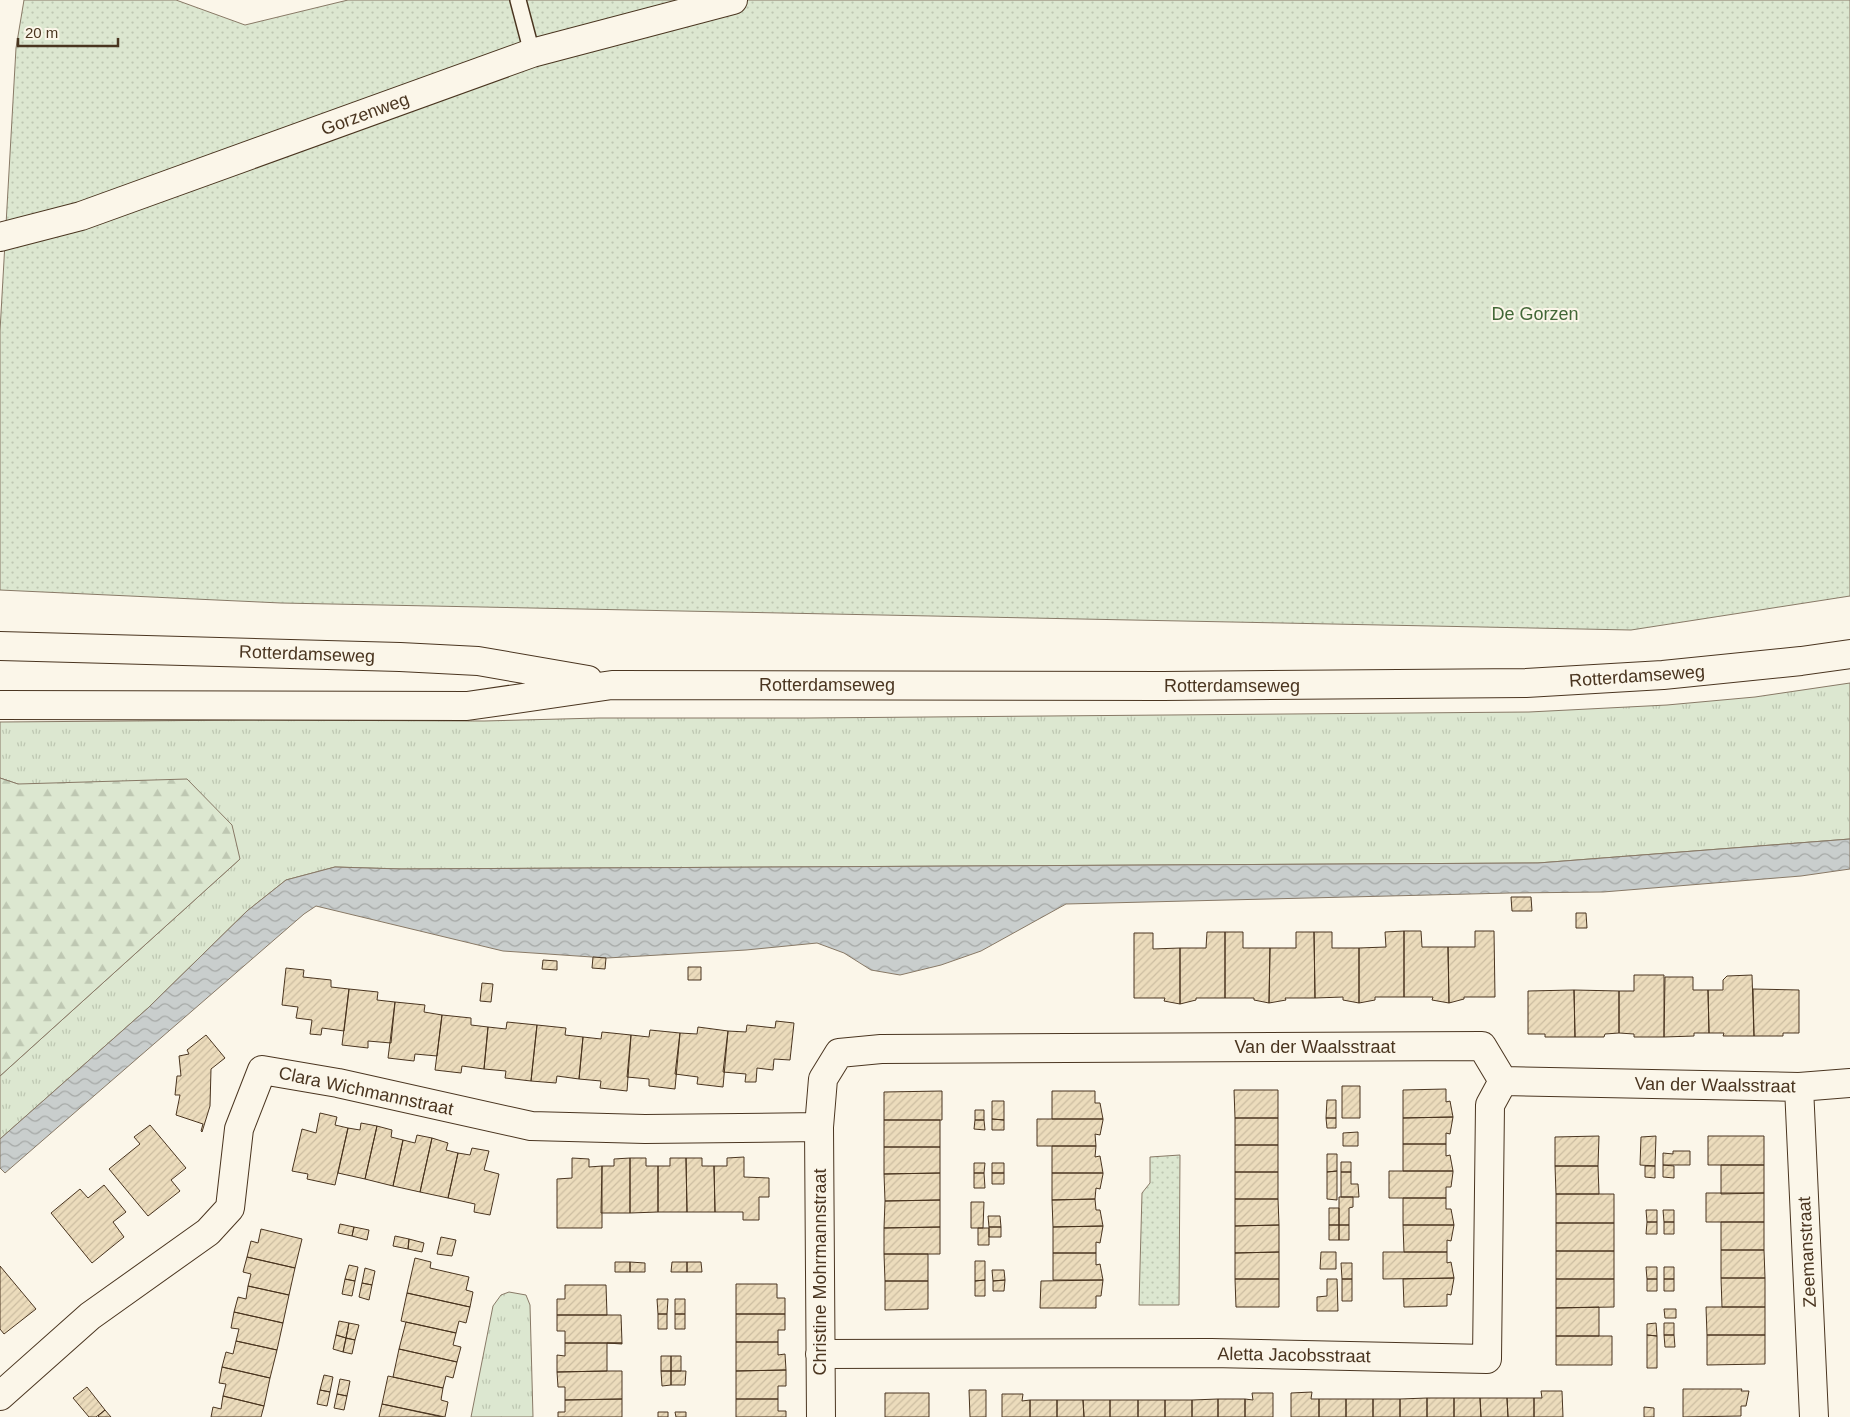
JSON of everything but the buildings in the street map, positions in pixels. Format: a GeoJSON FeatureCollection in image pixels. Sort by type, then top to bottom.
{"type":"FeatureCollection","features":[{"type":"Feature","properties":{"kind":"street","name":"Gorzenweg"},"geometry":{"type":"LineString","coordinates":[[0,236],[81,216],[532,53],[733,0]]}},
{"type":"Feature","properties":{"kind":"street","name":"Rotterdamseweg"},"geometry":{"type":"LineString","coordinates":[[0,646],[400,657],[478,661],[612,685]]}},
{"type":"Feature","properties":{"kind":"street","name":"Rotterdamseweg"},"geometry":{"type":"LineString","coordinates":[[0,705],[467,706],[612,685],[1163,686],[1526,683],[1663,676],[1850,654]]}},
{"type":"Feature","properties":{"kind":"street","name":"Van der Waalsstraat"},"geometry":{"type":"LineString","coordinates":[[819,1127],[823,1079],[839,1053],[881,1049],[1482,1046],[1503,1081],[1799,1087],[1850,1083]]}},
{"type":"Feature","properties":{"kind":"street","name":"Clara Wichmannstraat"},"geometry":{"type":"LineString","coordinates":[[0,1396],[90,1316],[208,1232],[230,1208],[239,1129],[262,1070],[338,1083],[531,1126],[645,1129],[819,1127]]}},
{"type":"Feature","properties":{"kind":"street","name":"Aletta Jacobsstraat"},"geometry":{"type":"LineString","coordinates":[[820,1354],[1212,1353],[1487,1359],[1490,1105],[1503,1081]]}},
{"type":"Feature","properties":{"kind":"street","name":"Zeemanstraat"},"geometry":{"type":"LineString","coordinates":[[1799,1087],[1814,1417]]}},
{"type":"Feature","properties":{"kind":"street","name":"Christine Mohrmannstraat"},"geometry":{"type":"LineString","coordinates":[[819,1127],[821,1417]]}},
{"type":"Feature","properties":{"kind":"lane"},"geometry":{"type":"LineString","coordinates":[[518,0],[532,53]]}},
{"type":"Feature","properties":{"kind":"green space","name":"De Gorzen"},"geometry":{"type":"Polygon","coordinates":[[[24,0],[176,0],[245,25],[348,0],[1850,0],[1850,596],[1631,630],[281,603],[0,590],[0,331],[16,48],[24,0]]]}},
{"type":"Feature","properties":{"kind":"green space"},"geometry":{"type":"Polygon","coordinates":[[[1850,683],[1850,839],[1538,863],[401,869],[335,867],[286,880],[247,911],[148,1008],[0,1139],[0,1076],[240,859],[0,778],[0,722],[484,721],[599,718],[1529,712],[1667,705],[1755,697],[1850,683]]]}},
{"type":"Feature","properties":{"kind":"green space"},"geometry":{"type":"Polygon","coordinates":[[[0,778],[18,784],[187,779],[232,825],[240,859],[0,1076],[0,778]]]}},
{"type":"Feature","properties":{"kind":"green space"},"geometry":{"type":"Polygon","coordinates":[[[1180,1155],[1179,1305],[1139,1305],[1142,1193],[1150,1183],[1150,1157],[1180,1155]]]}},
{"type":"Feature","properties":{"kind":"green space"},"geometry":{"type":"Polygon","coordinates":[[[509,1292],[526,1295],[530,1305],[533,1417],[471,1417],[493,1306],[501,1295],[509,1292]]]}},
{"type":"Feature","properties":{"kind":"water"},"geometry":{"type":"Polygon","coordinates":[[[1850,839],[1850,869],[1801,876],[1603,892],[1066,904],[981,951],[941,965],[900,975],[871,970],[844,953],[817,943],[746,950],[607,958],[503,951],[316,906],[304,914],[5,1173],[0,1168],[0,1139],[148,1008],[247,911],[286,880],[335,867],[401,869],[1538,863],[1850,839]]]}}]}
